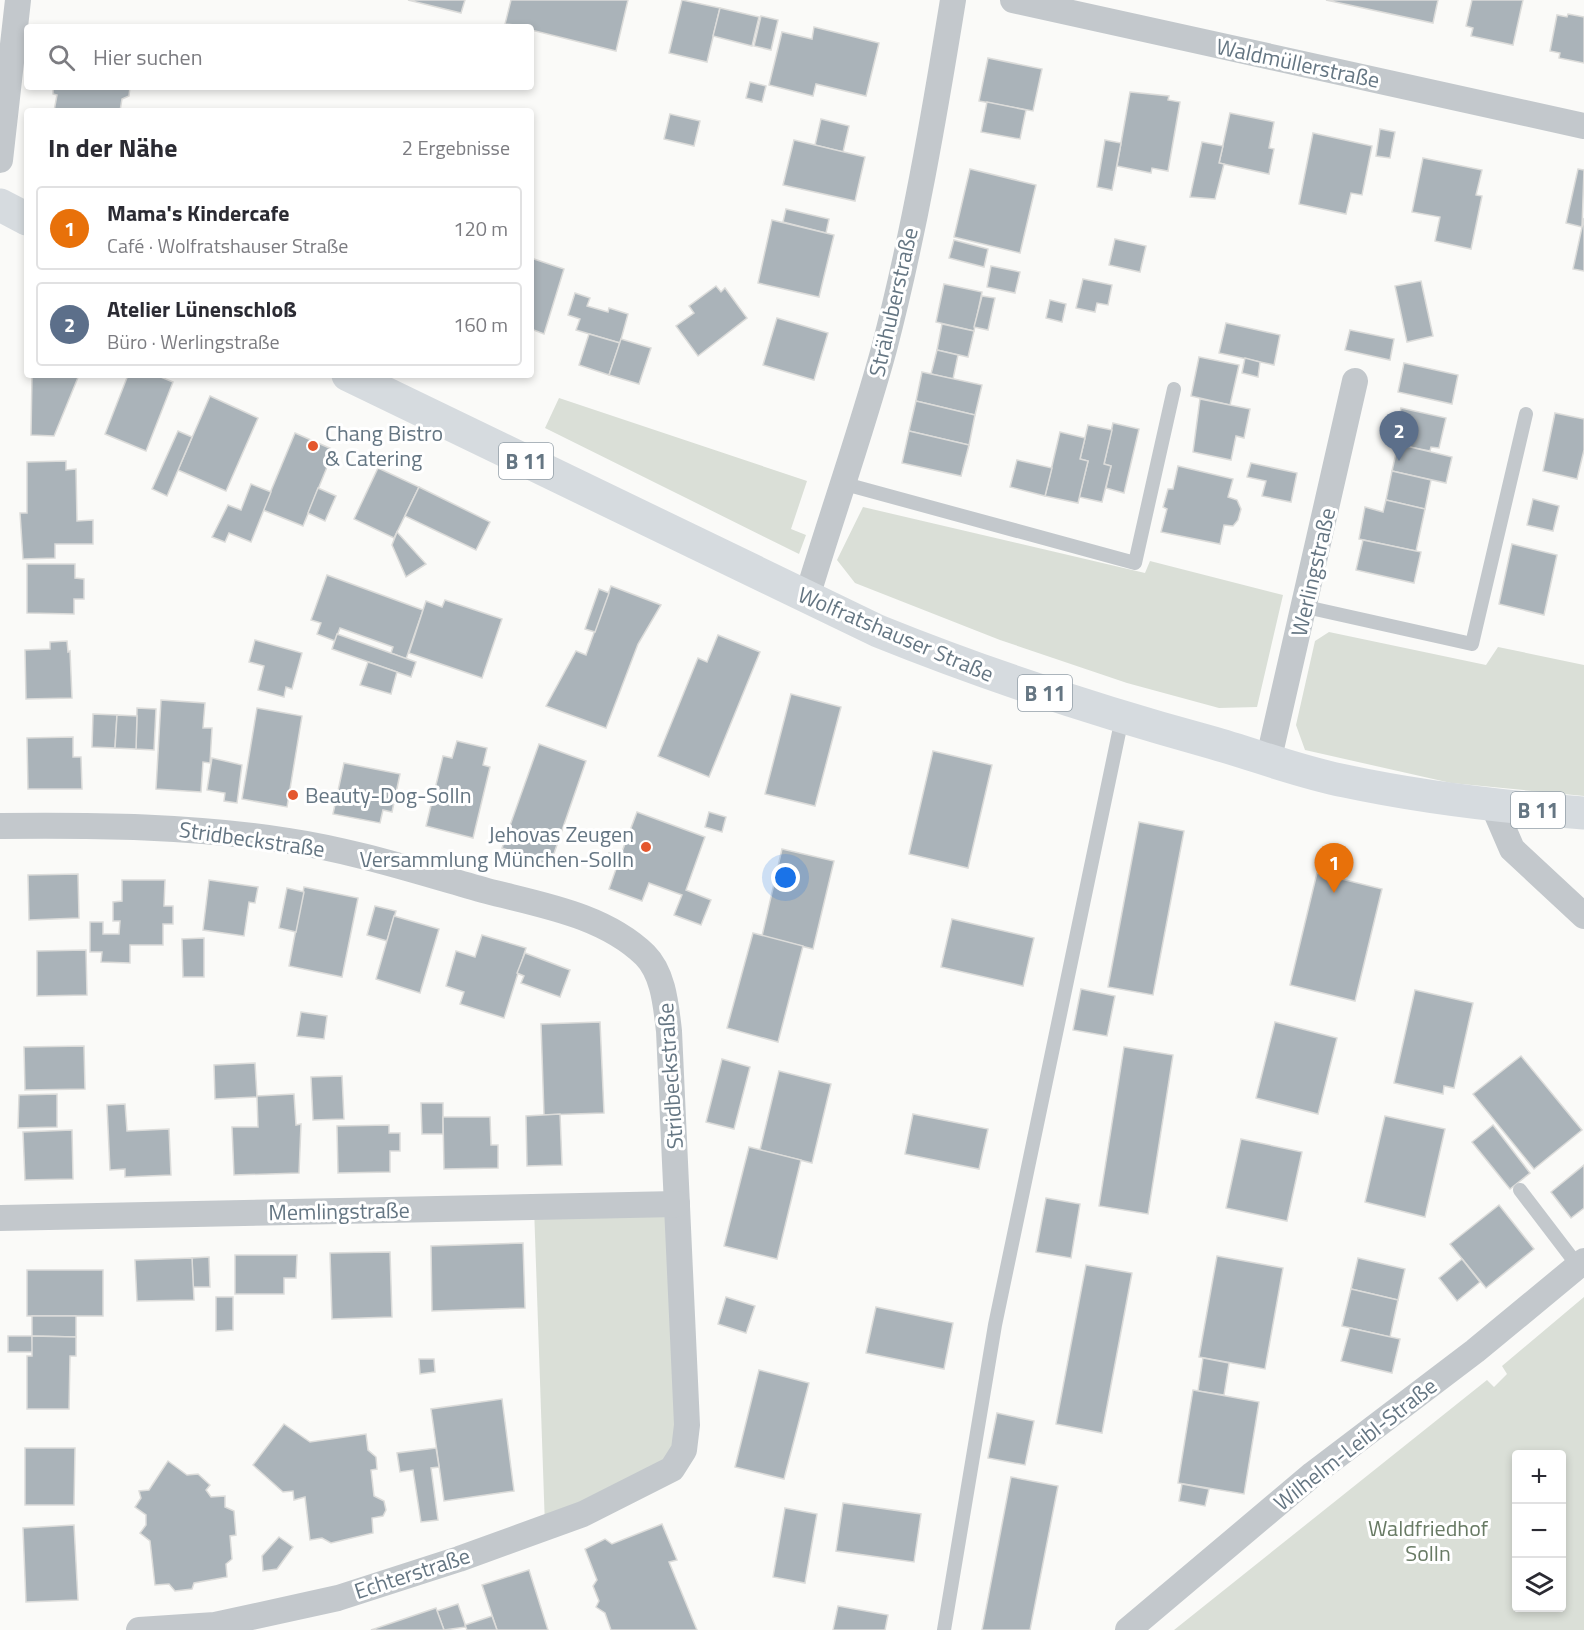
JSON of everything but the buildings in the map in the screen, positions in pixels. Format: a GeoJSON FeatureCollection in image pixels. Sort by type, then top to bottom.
{"type":"FeatureCollection","features":[{"type":"Feature","properties":{"kind":"main road"},"geometry":{"type":"LineString","coordinates":[[0,206],[24,218]]}},
{"type":"Feature","properties":{"kind":"main road","name":"Wolfratshauser Straße"},"geometry":{"type":"LineString","coordinates":[[354,378],[878,631],[959,664],[1122,718],[1222,745],[1268,762],[1354,783],[1492,806],[1584,813]]}},
{"type":"Feature","properties":{"kind":"street"},"geometry":{"type":"LineString","coordinates":[[0,160],[5,75],[18,0]]}},
{"type":"Feature","properties":{"kind":"street","name":"Strähuberstraße"},"geometry":{"type":"LineString","coordinates":[[807,597],[845,484],[884,347],[921,187],[953,0]]}},
{"type":"Feature","properties":{"kind":"street","name":"Waldmüllerstraße"},"geometry":{"type":"LineString","coordinates":[[1013,0],[1584,126]]}},
{"type":"Feature","properties":{"kind":"street","name":"Werlingstraße"},"geometry":{"type":"LineString","coordinates":[[1268,762],[1306,607],[1355,381]]}},
{"type":"Feature","properties":{"kind":"street"},"geometry":{"type":"LineString","coordinates":[[1492,806],[1512,849],[1584,916]]}},
{"type":"Feature","properties":{"kind":"street","name":"Stridbeckstraße"},"geometry":{"type":"LineString","coordinates":[[0,826],[161,827],[292,842],[366,858],[569,913],[621,935],[647,957],[664,992],[669,1032],[687,1425],[684,1450],[672,1469]]}},
{"type":"Feature","properties":{"kind":"street","name":"Memlingstraße"},"geometry":{"type":"LineString","coordinates":[[0,1218],[677,1204]]}},
{"type":"Feature","properties":{"kind":"street","name":"Wilhelm-Leibl-Straße"},"geometry":{"type":"LineString","coordinates":[[1128,1630],[1312,1474],[1475,1351],[1581,1263]]}},
{"type":"Feature","properties":{"kind":"street","name":"Echterstraße"},"geometry":{"type":"LineString","coordinates":[[139,1630],[215,1625],[338,1598],[459,1559],[583,1514],[672,1469]]}},
{"type":"Feature","properties":{"kind":"lane"},"geometry":{"type":"LineString","coordinates":[[845,484],[1135,563],[1174,389]]}},
{"type":"Feature","properties":{"kind":"lane"},"geometry":{"type":"LineString","coordinates":[[1306,607],[1472,644],[1526,414]]}},
{"type":"Feature","properties":{"kind":"lane"},"geometry":{"type":"LineString","coordinates":[[944,1630],[995,1325],[1122,718]]}},
{"type":"Feature","properties":{"kind":"lane"},"geometry":{"type":"LineString","coordinates":[[1521,1190],[1581,1263]]}},
{"type":"Feature","properties":{"kind":"green space"},"geometry":{"type":"Polygon","coordinates":[[[559,398],[807,481],[791,529],[806,535],[799,554],[545,428],[559,398]]]}},
{"type":"Feature","properties":{"kind":"green space"},"geometry":{"type":"Polygon","coordinates":[[[863,507],[1145,573],[1150,561],[1283,595],[1257,707],[1219,708],[1127,683],[1000,640],[855,583],[837,560],[863,507]]]}},
{"type":"Feature","properties":{"kind":"green space"},"geometry":{"type":"Polygon","coordinates":[[[1329,632],[1486,665],[1498,647],[1584,665],[1584,796],[1451,783],[1305,750],[1296,725],[1315,641],[1329,632]]]}},
{"type":"Feature","properties":{"kind":"green space"},"geometry":{"type":"Polygon","coordinates":[[[677,1204],[684,1450],[545,1527],[534,1207],[677,1204]]]}},
{"type":"Feature","properties":{"kind":"green space","name":"Waldfriedhof Solln"},"geometry":{"type":"Polygon","coordinates":[[[1584,1297],[1584,1630],[1174,1630],[1487,1380],[1494,1387],[1507,1374],[1502,1366],[1584,1297]]]}},
{"type":"Feature","properties":{"kind":"place","name":"Chang Bistro & Catering"},"geometry":{"type":"Point","coordinates":[313,446]}},
{"type":"Feature","properties":{"kind":"place","name":"Atelier Lünenschloß"},"geometry":{"type":"Point","coordinates":[1399,461]}},
{"type":"Feature","properties":{"kind":"place","name":"Beauty-Dog-Solln"},"geometry":{"type":"Point","coordinates":[293,795]}},
{"type":"Feature","properties":{"kind":"place","name":"Jehovas Zeugen Versammlung München-Solln"},"geometry":{"type":"Point","coordinates":[646,847]}},
{"type":"Feature","properties":{"kind":"place","name":"Mama's Kindercafe"},"geometry":{"type":"Point","coordinates":[1334,893]}}]}
